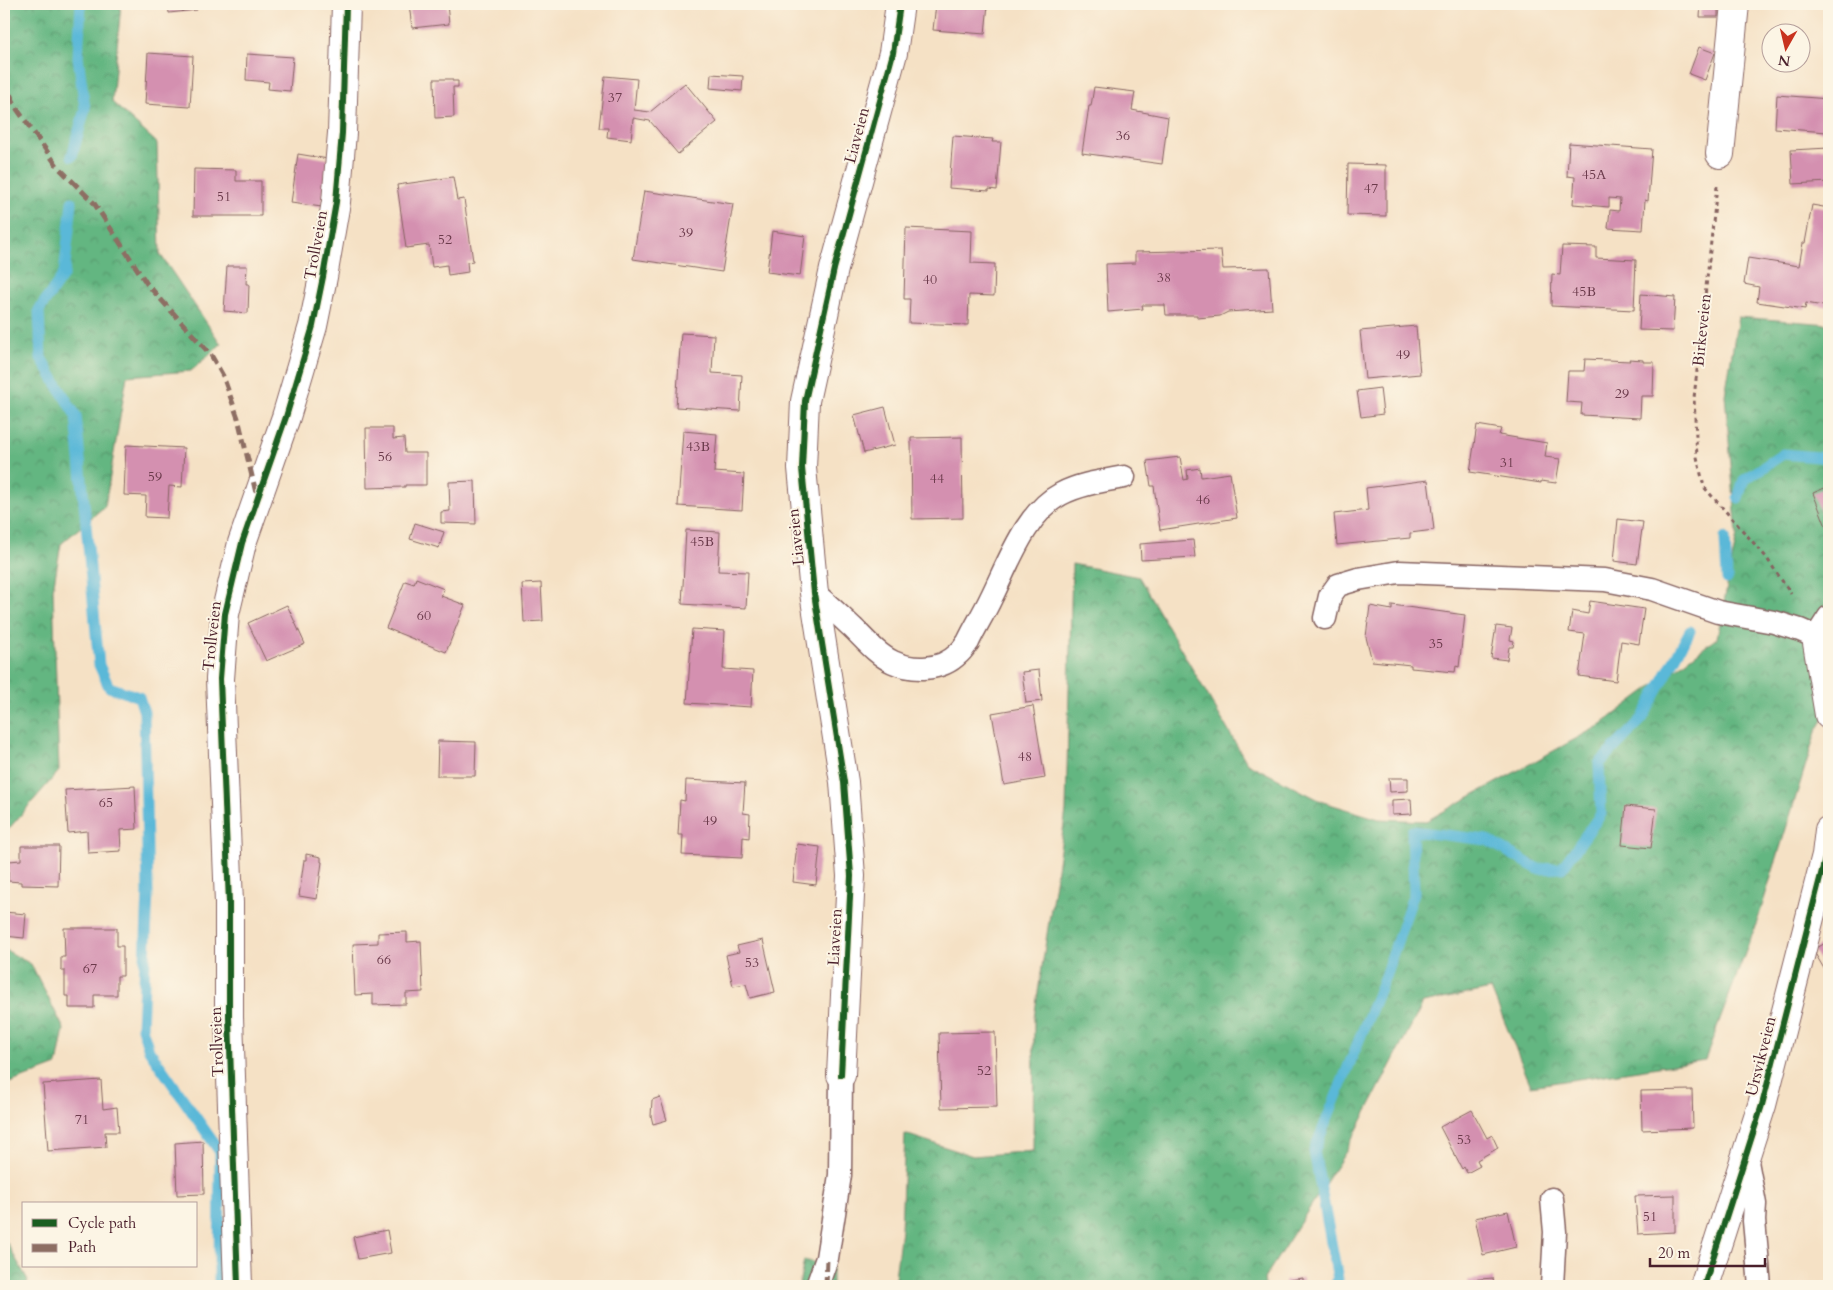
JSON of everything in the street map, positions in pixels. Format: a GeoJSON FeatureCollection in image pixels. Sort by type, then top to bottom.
{"type":"FeatureCollection","features":[{"type":"Feature","properties":{"kind":"street","name":"Trollveien"},"geometry":{"type":"LineString","coordinates":[[238,1286],[229,1017],[229,903],[220,679],[225,614],[242,542],[286,417],[313,326],[323,277],[336,202],[342,133],[346,4]]}},
{"type":"Feature","properties":{"kind":"street","name":"Liaveien"},"geometry":{"type":"LineString","coordinates":[[841,1076],[851,876],[844,782],[814,593],[802,468],[805,401],[834,269],[893,53],[900,4]]}},
{"type":"Feature","properties":{"kind":"street"},"geometry":{"type":"LineString","coordinates":[[1720,154],[1734,4]]}},
{"type":"Feature","properties":{"kind":"street"},"geometry":{"type":"LineString","coordinates":[[1823,627],[1829,715]]}},
{"type":"Feature","properties":{"kind":"street","name":"Ursvikveien"},"geometry":{"type":"LineString","coordinates":[[1704,1286],[1762,1105],[1826,855],[1829,830]]}},
{"type":"Feature","properties":{"kind":"lane"},"geometry":{"type":"LineString","coordinates":[[814,593],[832,607],[875,650],[893,662],[913,667],[929,668],[947,662],[958,654],[968,642],[1017,543],[1047,503],[1079,486],[1124,477]]}},
{"type":"Feature","properties":{"kind":"lane"},"geometry":{"type":"LineString","coordinates":[[1325,618],[1330,596],[1338,584],[1366,577],[1409,572],[1605,580],[1652,589],[1718,612],[1774,622],[1800,630],[1823,627]]}},
{"type":"Feature","properties":{"kind":"lane"},"geometry":{"type":"LineString","coordinates":[[816,1286],[827,1258],[840,1175],[841,1076]]}},
{"type":"Feature","properties":{"kind":"lane"},"geometry":{"type":"LineString","coordinates":[[1746,1156],[1755,1204],[1754,1221],[1760,1286]]}},
{"type":"Feature","properties":{"kind":"lane"},"geometry":{"type":"LineString","coordinates":[[1552,1199],[1556,1232],[1552,1286]]}},
{"type":"Feature","properties":{"kind":"green space"},"geometry":{"type":"Polygon","coordinates":[[[4,4],[121,4],[112,102],[157,143],[160,254],[221,344],[191,371],[127,376],[105,506],[61,544],[53,589],[59,771],[6,832],[4,843],[4,4]]]}},
{"type":"Feature","properties":{"kind":"green space"},"geometry":{"type":"Polygon","coordinates":[[[1738,317],[1829,324],[1829,710],[1816,732],[1758,919],[1705,1060],[1531,1086],[1491,989],[1423,1003],[1345,1153],[1264,1279],[1265,1286],[894,1286],[901,1229],[905,1134],[973,1156],[1033,1151],[1034,1018],[1066,811],[1072,564],[1139,577],[1247,763],[1323,802],[1379,819],[1426,821],[1599,726],[1717,638],[1737,535],[1725,395],[1738,317]]]}},
{"type":"Feature","properties":{"kind":"green space"},"geometry":{"type":"Polygon","coordinates":[[[4,949],[31,964],[64,1029],[57,1065],[4,1085],[4,949]]]}},
{"type":"Feature","properties":{"kind":"green space"},"geometry":{"type":"Polygon","coordinates":[[[4,1238],[28,1280],[27,1286],[4,1286],[4,1238]]]}},
{"type":"Feature","properties":{"kind":"green space"},"geometry":{"type":"Polygon","coordinates":[[[804,1260],[832,1267],[832,1286],[799,1286],[804,1260]]]}},
{"type":"Feature","properties":{"kind":"building"},"geometry":{"type":"Polygon","coordinates":[[[168,4],[197,4],[197,10],[169,13],[168,4]]]}},
{"type":"Feature","properties":{"kind":"building"},"geometry":{"type":"Polygon","coordinates":[[[409,4],[447,4],[449,24],[412,28],[409,4]]]}},
{"type":"Feature","properties":{"kind":"building"},"geometry":{"type":"Polygon","coordinates":[[[936,4],[988,4],[985,34],[933,30],[936,4]]]}},
{"type":"Feature","properties":{"kind":"building"},"geometry":{"type":"Polygon","coordinates":[[[1701,4],[1718,4],[1718,17],[1700,17],[1701,4]]]}},
{"type":"Feature","properties":{"kind":"building"},"geometry":{"type":"Polygon","coordinates":[[[1699,47],[1715,53],[1705,80],[1689,74],[1699,47]]]}},
{"type":"Feature","properties":{"kind":"building"},"geometry":{"type":"Polygon","coordinates":[[[148,53],[193,56],[190,107],[145,104],[148,53]]]}},
{"type":"Feature","properties":{"kind":"building"},"geometry":{"type":"Polygon","coordinates":[[[247,54],[293,57],[290,91],[268,89],[269,82],[246,80],[247,54]]]}},
{"type":"Feature","properties":{"kind":"building"},"geometry":{"type":"Polygon","coordinates":[[[711,74],[743,76],[742,91],[710,88],[711,74]]]}},
{"type":"Feature","properties":{"kind":"building"},"geometry":{"type":"Polygon","coordinates":[[[605,76],[637,79],[634,110],[650,112],[685,83],[717,122],[678,154],[650,121],[633,118],[631,140],[607,137],[608,128],[599,128],[605,76]]]}},
{"type":"Feature","properties":{"kind":"building"},"geometry":{"type":"Polygon","coordinates":[[[434,79],[458,81],[458,87],[453,87],[454,117],[435,118],[434,79]]]}},
{"type":"Feature","properties":{"kind":"building"},"geometry":{"type":"Polygon","coordinates":[[[1094,87],[1135,92],[1132,110],[1168,117],[1162,164],[1082,153],[1089,106],[1091,106],[1094,87]]]}},
{"type":"Feature","properties":{"kind":"building"},"geometry":{"type":"Polygon","coordinates":[[[1777,95],[1829,99],[1827,132],[1775,128],[1777,95]]]}},
{"type":"Feature","properties":{"kind":"building"},"geometry":{"type":"Polygon","coordinates":[[[953,136],[993,139],[992,142],[1001,142],[997,190],[949,188],[953,136]]]}},
{"type":"Feature","properties":{"kind":"building"},"geometry":{"type":"Polygon","coordinates":[[[1569,143],[1652,149],[1648,201],[1645,200],[1643,230],[1608,228],[1610,210],[1619,211],[1620,199],[1609,198],[1609,207],[1573,204],[1575,177],[1567,176],[1569,143]]]}},
{"type":"Feature","properties":{"kind":"building"},"geometry":{"type":"Polygon","coordinates":[[[1829,148],[1829,182],[1793,184],[1791,150],[1829,148]]]}},
{"type":"Feature","properties":{"kind":"building"},"geometry":{"type":"Polygon","coordinates":[[[298,154],[328,159],[322,207],[291,203],[298,154]]]}},
{"type":"Feature","properties":{"kind":"building"},"geometry":{"type":"Polygon","coordinates":[[[1348,164],[1386,165],[1386,216],[1347,215],[1348,164]]]}},
{"type":"Feature","properties":{"kind":"building"},"geometry":{"type":"Polygon","coordinates":[[[194,169],[236,170],[236,181],[261,181],[261,216],[193,216],[194,169]]]}},
{"type":"Feature","properties":{"kind":"building"},"geometry":{"type":"Polygon","coordinates":[[[453,177],[457,200],[464,199],[473,261],[467,262],[468,272],[448,275],[447,265],[432,267],[429,245],[406,248],[397,185],[453,177]]]}},
{"type":"Feature","properties":{"kind":"building"},"geometry":{"type":"Polygon","coordinates":[[[644,191],[733,204],[722,272],[633,259],[644,191]]]}},
{"type":"Feature","properties":{"kind":"building"},"geometry":{"type":"Polygon","coordinates":[[[1812,205],[1829,208],[1829,307],[1806,303],[1805,309],[1757,302],[1759,287],[1744,284],[1748,258],[1799,266],[1812,205]]]}},
{"type":"Feature","properties":{"kind":"building"},"geometry":{"type":"Polygon","coordinates":[[[906,228],[972,231],[971,263],[995,264],[994,296],[969,295],[968,325],[909,323],[910,299],[904,299],[906,228]]]}},
{"type":"Feature","properties":{"kind":"building"},"geometry":{"type":"Polygon","coordinates":[[[772,231],[805,236],[800,276],[767,272],[772,231]]]}},
{"type":"Feature","properties":{"kind":"building"},"geometry":{"type":"Polygon","coordinates":[[[1562,246],[1596,247],[1596,258],[1636,260],[1634,310],[1551,306],[1552,274],[1560,275],[1562,246]]]}},
{"type":"Feature","properties":{"kind":"building"},"geometry":{"type":"Polygon","coordinates":[[[1221,250],[1223,269],[1269,268],[1272,309],[1228,312],[1220,316],[1197,318],[1197,315],[1166,315],[1165,305],[1142,305],[1143,309],[1108,312],[1106,264],[1135,263],[1135,252],[1221,250]]]}},
{"type":"Feature","properties":{"kind":"building"},"geometry":{"type":"Polygon","coordinates":[[[227,266],[247,266],[246,284],[249,284],[248,313],[224,311],[227,266]]]}},
{"type":"Feature","properties":{"kind":"building"},"geometry":{"type":"Polygon","coordinates":[[[1641,294],[1675,297],[1673,331],[1639,330],[1641,294]]]}},
{"type":"Feature","properties":{"kind":"building"},"geometry":{"type":"Polygon","coordinates":[[[1416,326],[1420,374],[1365,379],[1360,331],[1416,326]]]}},
{"type":"Feature","properties":{"kind":"building"},"geometry":{"type":"Polygon","coordinates":[[[681,333],[714,335],[712,373],[742,375],[740,411],[676,407],[681,333]]]}},
{"type":"Feature","properties":{"kind":"building"},"geometry":{"type":"Polygon","coordinates":[[[1585,359],[1630,361],[1629,359],[1654,362],[1653,396],[1641,396],[1640,418],[1581,415],[1582,403],[1566,402],[1568,371],[1584,371],[1585,359]]]}},
{"type":"Feature","properties":{"kind":"building"},"geometry":{"type":"Polygon","coordinates":[[[1380,388],[1383,414],[1361,417],[1357,391],[1380,388]]]}},
{"type":"Feature","properties":{"kind":"building"},"geometry":{"type":"Polygon","coordinates":[[[885,407],[895,445],[864,453],[854,415],[885,407]]]}},
{"type":"Feature","properties":{"kind":"building"},"geometry":{"type":"Polygon","coordinates":[[[1477,425],[1501,429],[1499,435],[1547,443],[1545,457],[1560,459],[1556,483],[1541,481],[1541,483],[1470,472],[1477,425]]]}},
{"type":"Feature","properties":{"kind":"building"},"geometry":{"type":"Polygon","coordinates":[[[366,428],[393,428],[393,439],[404,438],[405,453],[426,453],[426,485],[367,488],[366,428]]]}},
{"type":"Feature","properties":{"kind":"building"},"geometry":{"type":"Polygon","coordinates":[[[683,431],[717,434],[714,472],[744,474],[742,510],[678,506],[683,431]]]}},
{"type":"Feature","properties":{"kind":"building"},"geometry":{"type":"Polygon","coordinates":[[[962,437],[963,518],[912,519],[911,438],[962,437]]]}},
{"type":"Feature","properties":{"kind":"building"},"geometry":{"type":"Polygon","coordinates":[[[126,445],[184,448],[182,487],[169,486],[167,518],[145,517],[146,496],[124,495],[126,445]]]}},
{"type":"Feature","properties":{"kind":"building"},"geometry":{"type":"Polygon","coordinates":[[[1180,457],[1184,480],[1188,479],[1187,470],[1200,468],[1201,477],[1230,473],[1237,518],[1160,530],[1154,486],[1151,486],[1147,461],[1180,457]]]}},
{"type":"Feature","properties":{"kind":"building"},"geometry":{"type":"Polygon","coordinates":[[[1428,480],[1434,530],[1410,533],[1410,538],[1337,545],[1334,514],[1368,510],[1366,488],[1428,480]]]}},
{"type":"Feature","properties":{"kind":"building"},"geometry":{"type":"Polygon","coordinates":[[[475,481],[476,524],[441,523],[441,512],[450,511],[449,482],[475,481]]]}},
{"type":"Feature","properties":{"kind":"building"},"geometry":{"type":"Polygon","coordinates":[[[1829,486],[1829,528],[1827,529],[1813,493],[1829,486]]]}},
{"type":"Feature","properties":{"kind":"building"},"geometry":{"type":"Polygon","coordinates":[[[1618,519],[1643,522],[1637,564],[1614,561],[1618,519]]]}},
{"type":"Feature","properties":{"kind":"building"},"geometry":{"type":"Polygon","coordinates":[[[415,523],[444,532],[439,548],[410,539],[415,523]]]}},
{"type":"Feature","properties":{"kind":"building"},"geometry":{"type":"Polygon","coordinates":[[[686,530],[720,532],[718,571],[748,572],[746,608],[682,604],[686,530]]]}},
{"type":"Feature","properties":{"kind":"building"},"geometry":{"type":"Polygon","coordinates":[[[1193,540],[1195,557],[1141,560],[1140,544],[1193,540]]]}},
{"type":"Feature","properties":{"kind":"building"},"geometry":{"type":"Polygon","coordinates":[[[416,578],[444,589],[441,596],[465,605],[446,652],[386,628],[405,581],[414,584],[416,578]]]}},
{"type":"Feature","properties":{"kind":"building"},"geometry":{"type":"Polygon","coordinates":[[[541,583],[543,621],[524,622],[522,584],[541,583]]]}},
{"type":"Feature","properties":{"kind":"building"},"geometry":{"type":"Polygon","coordinates":[[[1590,601],[1644,609],[1639,644],[1621,641],[1616,681],[1579,676],[1585,634],[1569,632],[1572,611],[1588,614],[1590,601]]]}},
{"type":"Feature","properties":{"kind":"building"},"geometry":{"type":"Polygon","coordinates":[[[287,605],[305,644],[266,661],[248,623],[287,605]]]}},
{"type":"Feature","properties":{"kind":"building"},"geometry":{"type":"Polygon","coordinates":[[[1392,605],[1465,615],[1459,667],[1456,666],[1455,672],[1411,668],[1411,665],[1372,661],[1366,637],[1370,606],[1392,610],[1392,605]]]}},
{"type":"Feature","properties":{"kind":"building"},"geometry":{"type":"Polygon","coordinates":[[[1496,626],[1512,628],[1510,640],[1514,641],[1513,647],[1509,647],[1507,660],[1491,658],[1496,626]]]}},
{"type":"Feature","properties":{"kind":"building"},"geometry":{"type":"Polygon","coordinates":[[[692,629],[725,631],[723,669],[753,671],[751,707],[687,703],[692,629]]]}},
{"type":"Feature","properties":{"kind":"building"},"geometry":{"type":"Polygon","coordinates":[[[1039,670],[1042,701],[1026,703],[1022,672],[1039,670]]]}},
{"type":"Feature","properties":{"kind":"building"},"geometry":{"type":"Polygon","coordinates":[[[1033,706],[1045,778],[1004,785],[992,713],[1033,706]]]}},
{"type":"Feature","properties":{"kind":"building"},"geometry":{"type":"Polygon","coordinates":[[[438,741],[476,742],[475,776],[437,776],[438,741]]]}},
{"type":"Feature","properties":{"kind":"building"},"geometry":{"type":"Polygon","coordinates":[[[1389,778],[1408,778],[1408,791],[1390,792],[1389,778]]]}},
{"type":"Feature","properties":{"kind":"building"},"geometry":{"type":"Polygon","coordinates":[[[686,780],[745,783],[743,813],[750,814],[749,838],[743,837],[742,858],[682,855],[683,835],[678,835],[680,800],[685,801],[686,780]]]}},
{"type":"Feature","properties":{"kind":"building"},"geometry":{"type":"Polygon","coordinates":[[[135,786],[137,829],[120,830],[121,851],[88,853],[87,831],[68,833],[65,790],[135,786]]]}},
{"type":"Feature","properties":{"kind":"building"},"geometry":{"type":"Polygon","coordinates":[[[1411,799],[1412,814],[1392,815],[1392,800],[1411,799]]]}},
{"type":"Feature","properties":{"kind":"building"},"geometry":{"type":"Polygon","coordinates":[[[1626,806],[1656,809],[1651,848],[1622,845],[1626,806]]]}},
{"type":"Feature","properties":{"kind":"building"},"geometry":{"type":"Polygon","coordinates":[[[797,844],[820,847],[816,885],[793,882],[797,844]]]}},
{"type":"Feature","properties":{"kind":"building"},"geometry":{"type":"Polygon","coordinates":[[[21,846],[59,846],[58,886],[21,885],[21,882],[8,881],[9,861],[21,860],[21,846]]]}},
{"type":"Feature","properties":{"kind":"building"},"geometry":{"type":"Polygon","coordinates":[[[306,854],[321,857],[317,899],[299,896],[306,854]]]}},
{"type":"Feature","properties":{"kind":"building"},"geometry":{"type":"Polygon","coordinates":[[[4,912],[26,914],[24,938],[4,936],[4,912]]]}},
{"type":"Feature","properties":{"kind":"building"},"geometry":{"type":"Polygon","coordinates":[[[64,928],[117,928],[117,946],[123,946],[123,976],[117,976],[117,995],[94,995],[94,1008],[69,1008],[69,996],[65,996],[65,971],[61,971],[61,957],[65,957],[64,928]]]}},
{"type":"Feature","properties":{"kind":"building"},"geometry":{"type":"Polygon","coordinates":[[[407,932],[407,942],[421,941],[423,992],[406,993],[406,1004],[373,1005],[373,994],[355,995],[353,944],[378,943],[378,933],[407,932]]]}},
{"type":"Feature","properties":{"kind":"building"},"geometry":{"type":"Polygon","coordinates":[[[763,940],[775,992],[750,998],[746,984],[733,986],[726,955],[739,952],[737,946],[763,940]]]}},
{"type":"Feature","properties":{"kind":"building"},"geometry":{"type":"Polygon","coordinates":[[[1829,941],[1829,977],[1813,950],[1829,941]]]}},
{"type":"Feature","properties":{"kind":"building"},"geometry":{"type":"Polygon","coordinates":[[[995,1032],[997,1107],[941,1108],[939,1033],[995,1032]]]}},
{"type":"Feature","properties":{"kind":"building"},"geometry":{"type":"Polygon","coordinates":[[[101,1080],[103,1109],[117,1107],[119,1132],[105,1132],[106,1147],[48,1151],[43,1084],[101,1080]]]}},
{"type":"Feature","properties":{"kind":"building"},"geometry":{"type":"Polygon","coordinates":[[[1692,1090],[1693,1128],[1642,1130],[1641,1091],[1692,1090]]]}},
{"type":"Feature","properties":{"kind":"building"},"geometry":{"type":"Polygon","coordinates":[[[660,1097],[667,1120],[653,1124],[651,1116],[652,1100],[660,1097]]]}},
{"type":"Feature","properties":{"kind":"building"},"geometry":{"type":"Polygon","coordinates":[[[1472,1110],[1487,1138],[1492,1135],[1498,1148],[1477,1160],[1480,1166],[1467,1173],[1464,1167],[1462,1169],[1440,1127],[1472,1110]]]}},
{"type":"Feature","properties":{"kind":"building"},"geometry":{"type":"Polygon","coordinates":[[[203,1141],[204,1194],[177,1195],[175,1143],[203,1141]]]}},
{"type":"Feature","properties":{"kind":"building"},"geometry":{"type":"Polygon","coordinates":[[[1675,1195],[1675,1232],[1638,1234],[1635,1196],[1675,1195]]]}},
{"type":"Feature","properties":{"kind":"building"},"geometry":{"type":"Polygon","coordinates":[[[1508,1211],[1516,1247],[1483,1255],[1475,1218],[1508,1211]]]}},
{"type":"Feature","properties":{"kind":"building"},"geometry":{"type":"Polygon","coordinates":[[[387,1230],[391,1253],[358,1259],[353,1237],[387,1230]]]}},
{"type":"Feature","properties":{"kind":"building"},"geometry":{"type":"Polygon","coordinates":[[[1303,1278],[1303,1284],[1308,1284],[1309,1286],[1284,1286],[1284,1281],[1303,1278]]]}},
{"type":"Feature","properties":{"kind":"building"},"geometry":{"type":"Polygon","coordinates":[[[1493,1278],[1494,1286],[1469,1286],[1468,1280],[1493,1278]]]}},
{"type":"Feature","properties":{"kind":"waterway"},"geometry":{"type":"LineString","coordinates":[[72,156],[85,109],[78,57],[81,4]]}},
{"type":"Feature","properties":{"kind":"waterway"},"geometry":{"type":"LineString","coordinates":[[72,202],[64,274],[39,310],[41,358],[76,416],[99,665],[109,687],[139,697],[144,712],[148,893],[142,1028],[149,1050],[220,1152],[219,1286]]}},
{"type":"Feature","properties":{"kind":"waterway"},"geometry":{"type":"LineString","coordinates":[[1738,498],[1744,480],[1783,454],[1829,458]]}},
{"type":"Feature","properties":{"kind":"waterway"},"geometry":{"type":"LineString","coordinates":[[1725,538],[1727,579]]}},
{"type":"Feature","properties":{"kind":"waterway"},"geometry":{"type":"LineString","coordinates":[[1335,1286],[1338,1279],[1314,1151],[1385,976],[1414,893],[1412,831],[1487,840],[1538,869],[1562,868],[1601,814],[1599,764],[1642,719],[1690,631]]}},
{"type":"Feature","properties":{"kind":"marked path"},"geometry":{"type":"LineString","coordinates":[[4,81],[17,109],[58,167],[94,203],[147,284],[211,355],[223,376],[238,418],[257,497]]}},
{"type":"Feature","properties":{"kind":"marked path"},"geometry":{"type":"LineString","coordinates":[[826,1286],[827,1258]]}},
{"type":"Feature","properties":{"kind":"cycle path"},"geometry":{"type":"LineString","coordinates":[[238,1286],[229,1017],[229,903],[220,679],[225,614],[242,543],[286,417],[313,326],[323,277],[336,202],[342,133],[346,4]]}},
{"type":"Feature","properties":{"kind":"cycle path"},"geometry":{"type":"LineString","coordinates":[[841,1075],[851,876],[844,782],[814,593],[802,468],[805,401],[834,269],[893,53],[900,4]]}},
{"type":"Feature","properties":{"kind":"cycle path"},"geometry":{"type":"LineString","coordinates":[[1704,1286],[1762,1105],[1826,855],[1829,830]]}}]}
